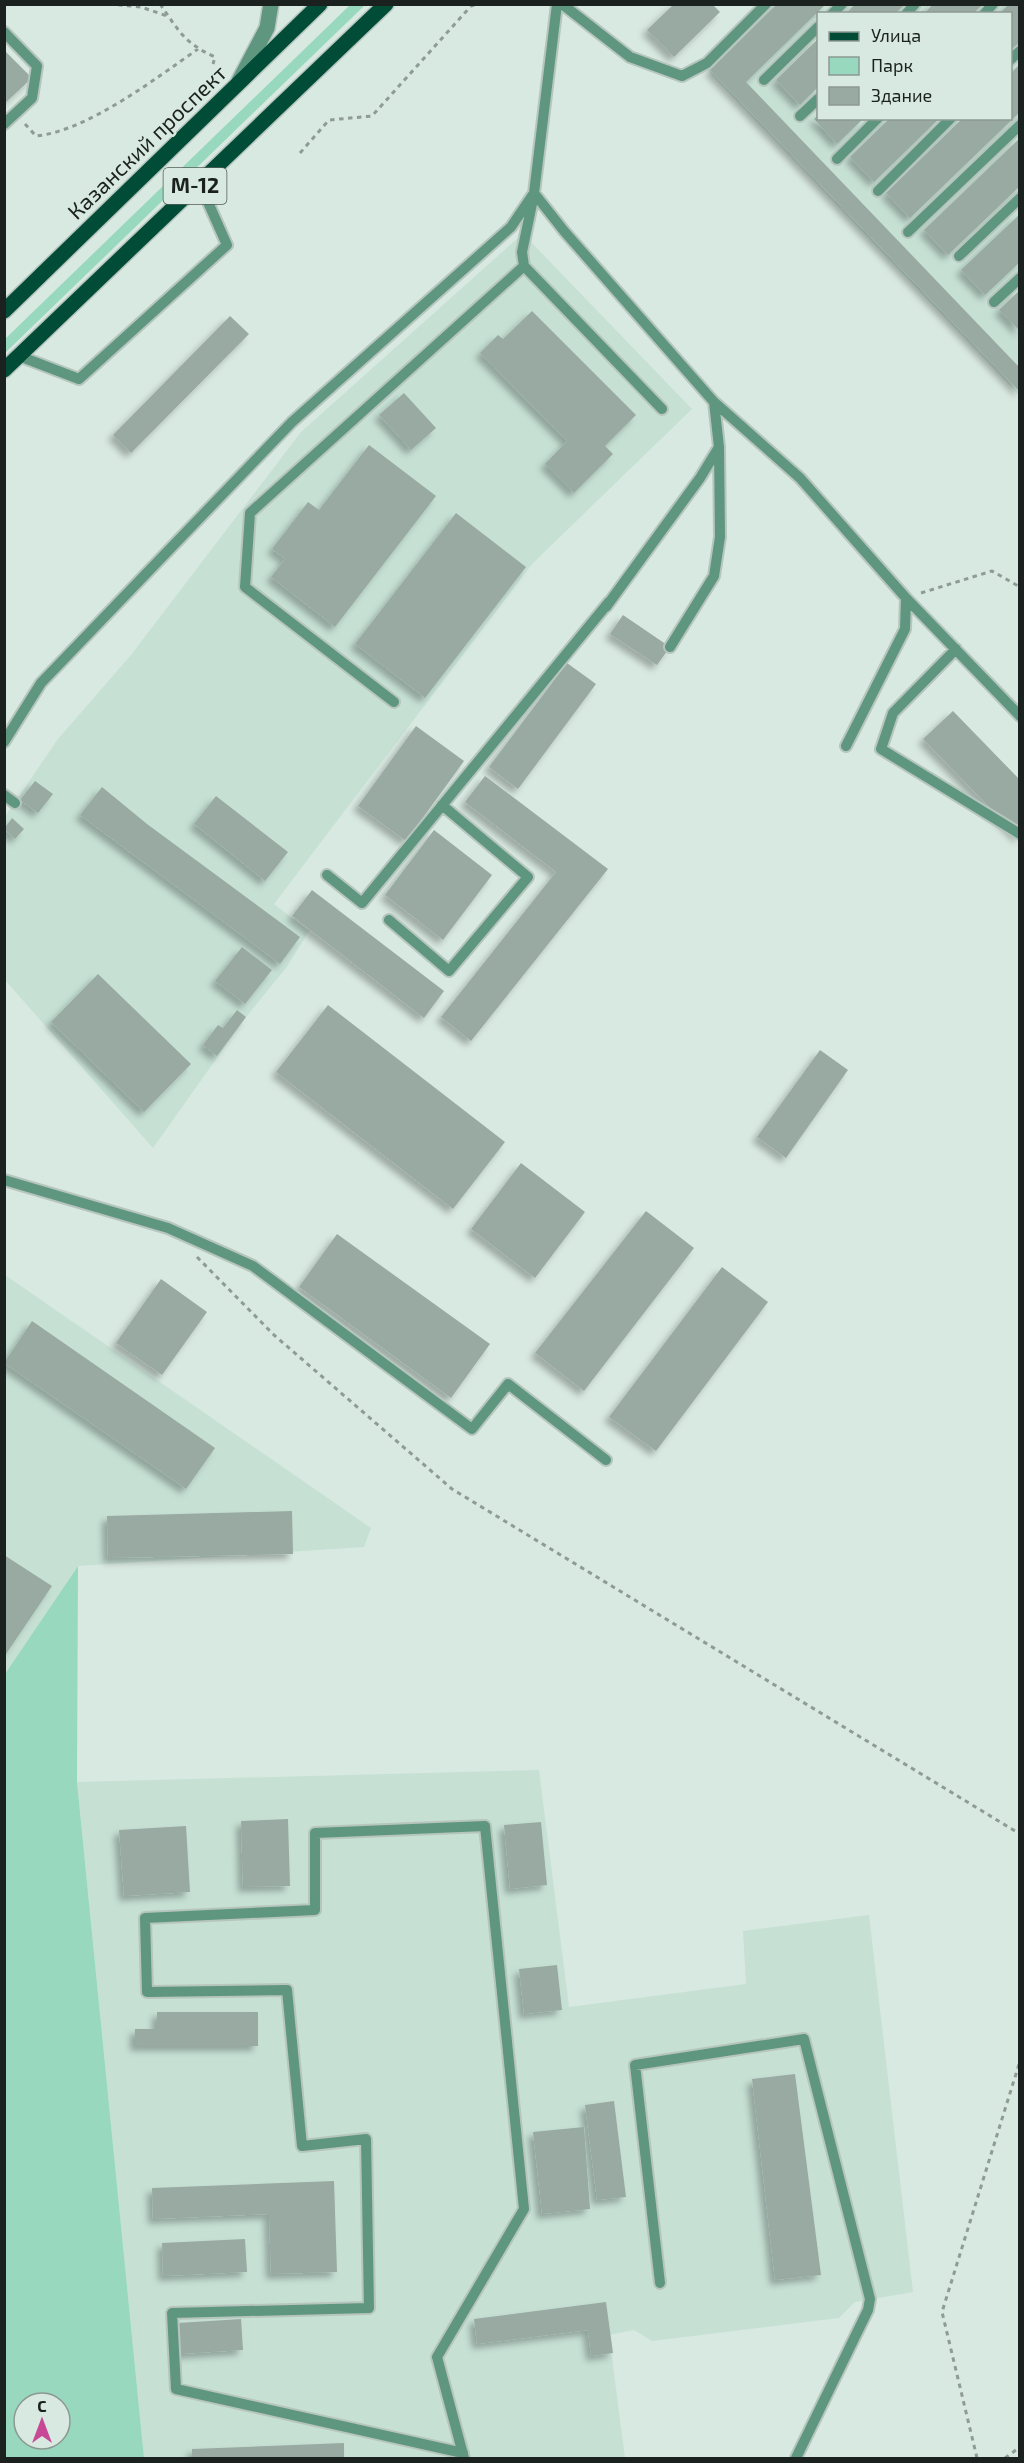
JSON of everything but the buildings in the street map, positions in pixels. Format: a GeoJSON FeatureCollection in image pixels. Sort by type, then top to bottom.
{"type":"FeatureCollection","features":[{"type":"Feature","properties":{"kind":"main road","name":"Казанский проспект"},"geometry":{"type":"LineString","coordinates":[[4,311],[320,4]]}},
{"type":"Feature","properties":{"kind":"main road","name":"М-12"},"geometry":{"type":"LineString","coordinates":[[4,370],[387,4]]}},
{"type":"Feature","properties":{"kind":"street"},"geometry":{"type":"LineString","coordinates":[[235,89],[267,28],[271,4]]}},
{"type":"Feature","properties":{"kind":"lane"},"geometry":{"type":"LineString","coordinates":[[557,4],[534,193],[522,252],[524,266],[662,409]]}},
{"type":"Feature","properties":{"kind":"lane"},"geometry":{"type":"LineString","coordinates":[[562,4],[630,57],[682,76],[707,63],[766,4]]}},
{"type":"Feature","properties":{"kind":"lane"},"geometry":{"type":"LineString","coordinates":[[764,80],[817,29]]}},
{"type":"Feature","properties":{"kind":"lane"},"geometry":{"type":"LineString","coordinates":[[4,32],[37,66],[32,98],[4,124]]}},
{"type":"Feature","properties":{"kind":"lane"},"geometry":{"type":"LineString","coordinates":[[800,116],[817,101]]}},
{"type":"Feature","properties":{"kind":"lane"},"geometry":{"type":"LineString","coordinates":[[837,159],[876,120]]}},
{"type":"Feature","properties":{"kind":"lane"},"geometry":{"type":"LineString","coordinates":[[878,191],[949,120]]}},
{"type":"Feature","properties":{"kind":"lane"},"geometry":{"type":"LineString","coordinates":[[908,232],[1020,125]]}},
{"type":"Feature","properties":{"kind":"lane"},"geometry":{"type":"LineString","coordinates":[[19,356],[79,379],[227,245],[199,182]]}},
{"type":"Feature","properties":{"kind":"lane"},"geometry":{"type":"LineString","coordinates":[[534,193],[564,231],[714,402],[800,478],[906,598],[1020,716]]}},
{"type":"Feature","properties":{"kind":"lane"},"geometry":{"type":"LineString","coordinates":[[4,742],[41,683],[292,422],[511,227],[534,193]]}},
{"type":"Feature","properties":{"kind":"lane"},"geometry":{"type":"LineString","coordinates":[[959,256],[1020,198]]}},
{"type":"Feature","properties":{"kind":"lane"},"geometry":{"type":"LineString","coordinates":[[394,702],[245,587],[250,513],[524,266]]}},
{"type":"Feature","properties":{"kind":"lane"},"geometry":{"type":"LineString","coordinates":[[994,302],[1020,278]]}},
{"type":"Feature","properties":{"kind":"lane"},"geometry":{"type":"LineString","coordinates":[[670,647],[714,576],[720,537],[719,447],[714,402]]}},
{"type":"Feature","properties":{"kind":"lane"},"geometry":{"type":"LineString","coordinates":[[606,607],[700,478],[719,447]]}},
{"type":"Feature","properties":{"kind":"lane"},"geometry":{"type":"LineString","coordinates":[[327,875],[362,903],[613,597]]}},
{"type":"Feature","properties":{"kind":"lane"},"geometry":{"type":"LineString","coordinates":[[846,746],[905,629],[906,598]]}},
{"type":"Feature","properties":{"kind":"lane"},"geometry":{"type":"LineString","coordinates":[[956,649],[893,713],[882,749],[1020,834]]}},
{"type":"Feature","properties":{"kind":"lane"},"geometry":{"type":"LineString","coordinates":[[4,795],[15,803]]}},
{"type":"Feature","properties":{"kind":"lane"},"geometry":{"type":"LineString","coordinates":[[389,920],[449,971],[528,877],[442,805]]}},
{"type":"Feature","properties":{"kind":"lane"},"geometry":{"type":"LineString","coordinates":[[4,1180],[168,1228],[253,1266],[472,1429],[508,1384],[606,1460]]}},
{"type":"Feature","properties":{"kind":"lane"},"geometry":{"type":"LineString","coordinates":[[485,1826],[524,2209],[437,2357],[464,2456],[176,2389],[172,2313],[369,2308],[366,2139],[302,2146],[287,1990],[147,1992],[146,1918],[315,1910],[315,1833],[485,1826]]}},
{"type":"Feature","properties":{"kind":"lane"},"geometry":{"type":"LineString","coordinates":[[660,2283],[635,2065],[804,2039],[870,2300],[868,2310],[796,2458]]}},
{"type":"Feature","properties":{"kind":"path"},"geometry":{"type":"LineString","coordinates":[[109,4],[141,7],[169,17]]}},
{"type":"Feature","properties":{"kind":"path"},"geometry":{"type":"LineString","coordinates":[[160,4],[181,36],[198,49],[215,57],[213,64]]}},
{"type":"Feature","properties":{"kind":"path"},"geometry":{"type":"LineString","coordinates":[[300,153],[329,120],[372,116],[471,6],[478,4]]}},
{"type":"Feature","properties":{"kind":"path"},"geometry":{"type":"LineString","coordinates":[[36,136],[55,134],[129,97],[198,49]]}},
{"type":"Feature","properties":{"kind":"path"},"geometry":{"type":"LineString","coordinates":[[906,598],[992,571],[1020,587]]}},
{"type":"Feature","properties":{"kind":"path"},"geometry":{"type":"LineString","coordinates":[[193,1253],[274,1335],[452,1489],[1020,1834]]}},
{"type":"Feature","properties":{"kind":"path"},"geometry":{"type":"LineString","coordinates":[[978,2458],[942,2312],[1020,2061]]}},
{"type":"Feature","properties":{"kind":"path"},"geometry":{"type":"LineString","coordinates":[[1005,2458],[1020,2447]]}},
{"type":"Feature","properties":{"kind":"shaded area"},"geometry":{"type":"Polygon","coordinates":[[[772,5],[1019,5],[1019,395],[706,69],[772,5]]]}},
{"type":"Feature","properties":{"kind":"shaded area"},"geometry":{"type":"Polygon","coordinates":[[[519,237],[530,241],[692,409],[532,564],[274,904],[309,931],[286,968],[246,1017],[153,1148],[5,980],[4,818],[58,739],[131,655],[301,432],[519,237]]]}},
{"type":"Feature","properties":{"kind":"shaded area"},"geometry":{"type":"Polygon","coordinates":[[[5,1275],[371,1528],[364,1547],[78,1566],[5,1674],[5,1275]]]}},
{"type":"Feature","properties":{"kind":"shaded area"},"geometry":{"type":"Polygon","coordinates":[[[539,1770],[569,2007],[746,1984],[743,1931],[869,1915],[913,2292],[855,2302],[839,2318],[652,2341],[634,2330],[609,2335],[625,2458],[144,2458],[77,1782],[539,1770]]]}},
{"type":"Feature","properties":{"kind":"green space"},"geometry":{"type":"Polygon","coordinates":[[[351,4],[365,5],[5,353],[5,339],[351,4]]]}},
{"type":"Feature","properties":{"kind":"green space"},"geometry":{"type":"Polygon","coordinates":[[[78,1566],[77,1782],[144,2458],[5,2458],[5,1674],[78,1566]]]}}]}
